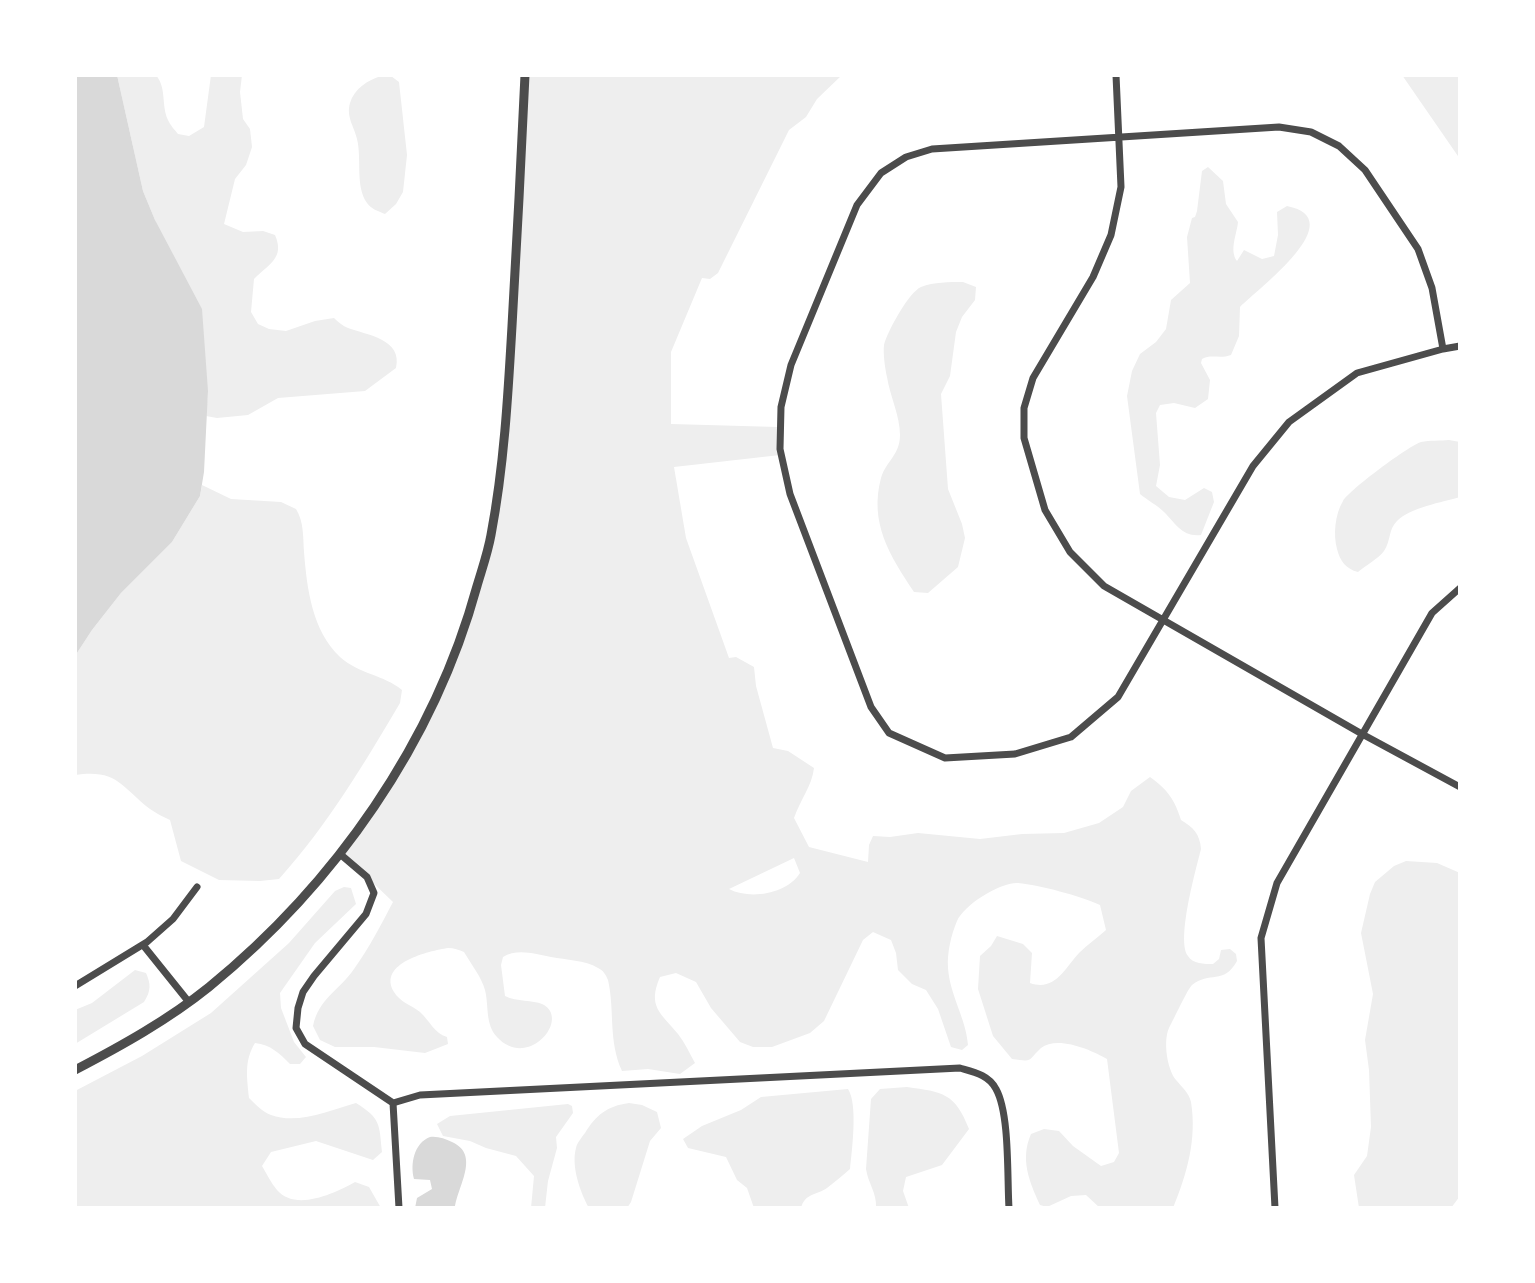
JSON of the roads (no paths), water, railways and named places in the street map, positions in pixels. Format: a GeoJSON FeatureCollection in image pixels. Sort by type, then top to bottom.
{"type":"FeatureCollection","features":[{"type":"Feature","properties":{"kind":"street"},"geometry":{"type":"LineString","coordinates":[[75,1070],[129,1041],[208,988],[278,925],[340,854],[395,776],[434,704],[465,628],[491,537],[506,429],[525,75]]}},
{"type":"Feature","properties":{"kind":"street"},"geometry":{"type":"LineString","coordinates":[[1116,75],[1121,187],[1111,235],[1093,277],[1033,378],[1024,408],[1024,438],[1045,510],[1070,552],[1104,586],[1460,788]]}},
{"type":"Feature","properties":{"kind":"street"},"geometry":{"type":"LineString","coordinates":[[1443,349],[1432,288],[1418,249],[1364,170],[1339,145],[1311,132],[1279,127],[932,149],[906,157],[881,173],[857,205],[791,365],[781,407],[780,449],[790,494],[871,707],[889,733],[945,758],[1015,754],[1071,737],[1118,698],[1253,466],[1289,422],[1357,373],[1460,346]]}},
{"type":"Feature","properties":{"kind":"street"},"geometry":{"type":"LineString","coordinates":[[1275,1208],[1261,938],[1277,883],[1432,613],[1460,588]]}},
{"type":"Feature","properties":{"kind":"street"},"geometry":{"type":"LineString","coordinates":[[340,854],[367,877],[374,893],[366,914],[303,992],[296,1028],[304,1044],[393,1103]]}},
{"type":"Feature","properties":{"kind":"street"},"geometry":{"type":"LineString","coordinates":[[75,986],[143,945],[168,924],[197,887]]}},
{"type":"Feature","properties":{"kind":"street"},"geometry":{"type":"LineString","coordinates":[[143,945],[188,1001]]}},
{"type":"Feature","properties":{"kind":"street"},"geometry":{"type":"LineString","coordinates":[[393,1103],[420,1095],[960,1068],[982,1074],[996,1088],[1003,1108],[1009,1208]]}},
{"type":"Feature","properties":{"kind":"street"},"geometry":{"type":"LineString","coordinates":[[393,1103],[399,1208]]}}]}
